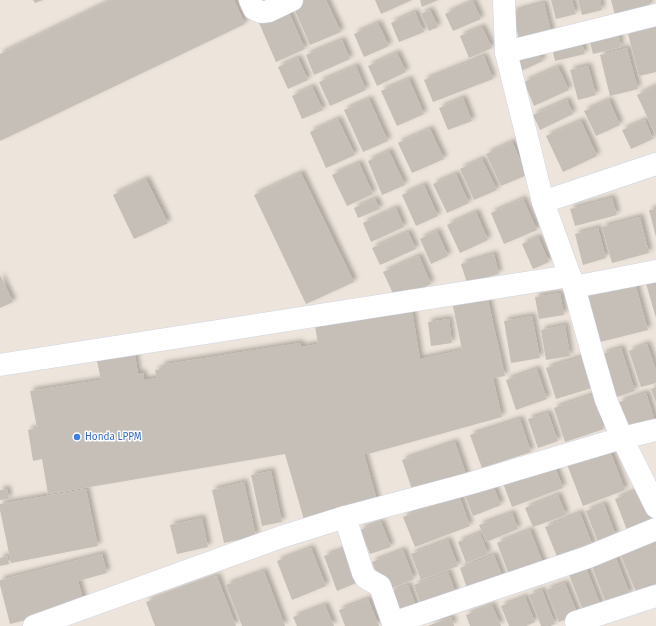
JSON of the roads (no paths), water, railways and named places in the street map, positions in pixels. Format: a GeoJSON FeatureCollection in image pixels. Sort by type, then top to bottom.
{"type":"FeatureCollection","features":[{"type":"Feature","properties":{"kind":"street"},"geometry":{"type":"LineString","coordinates":[[250,0],[254,9],[261,12],[269,11],[292,0]]}},
{"type":"Feature","properties":{"kind":"street"},"geometry":{"type":"LineString","coordinates":[[504,0],[506,52],[543,202],[572,281],[606,400],[622,438],[656,507]]}},
{"type":"Feature","properties":{"kind":"street"},"geometry":{"type":"LineString","coordinates":[[506,52],[656,15]]}},
{"type":"Feature","properties":{"kind":"street"},"geometry":{"type":"LineString","coordinates":[[543,202],[656,164]]}},
{"type":"Feature","properties":{"kind":"street"},"geometry":{"type":"LineString","coordinates":[[0,365],[572,281],[656,271]]}},
{"type":"Feature","properties":{"kind":"street"},"geometry":{"type":"LineString","coordinates":[[34,626],[282,536],[345,517],[475,482],[622,438],[656,430]]}},
{"type":"Feature","properties":{"kind":"street"},"geometry":{"type":"LineString","coordinates":[[345,517],[363,573],[366,578],[380,586],[393,625],[588,557],[656,529]]}},
{"type":"Feature","properties":{"kind":"street"},"geometry":{"type":"LineString","coordinates":[[576,622],[656,596]]}},
{"type":"Feature","properties":{"kind":"place","name":"Honda LPPM"},"geometry":{"type":"Point","coordinates":[77,437]}}]}
